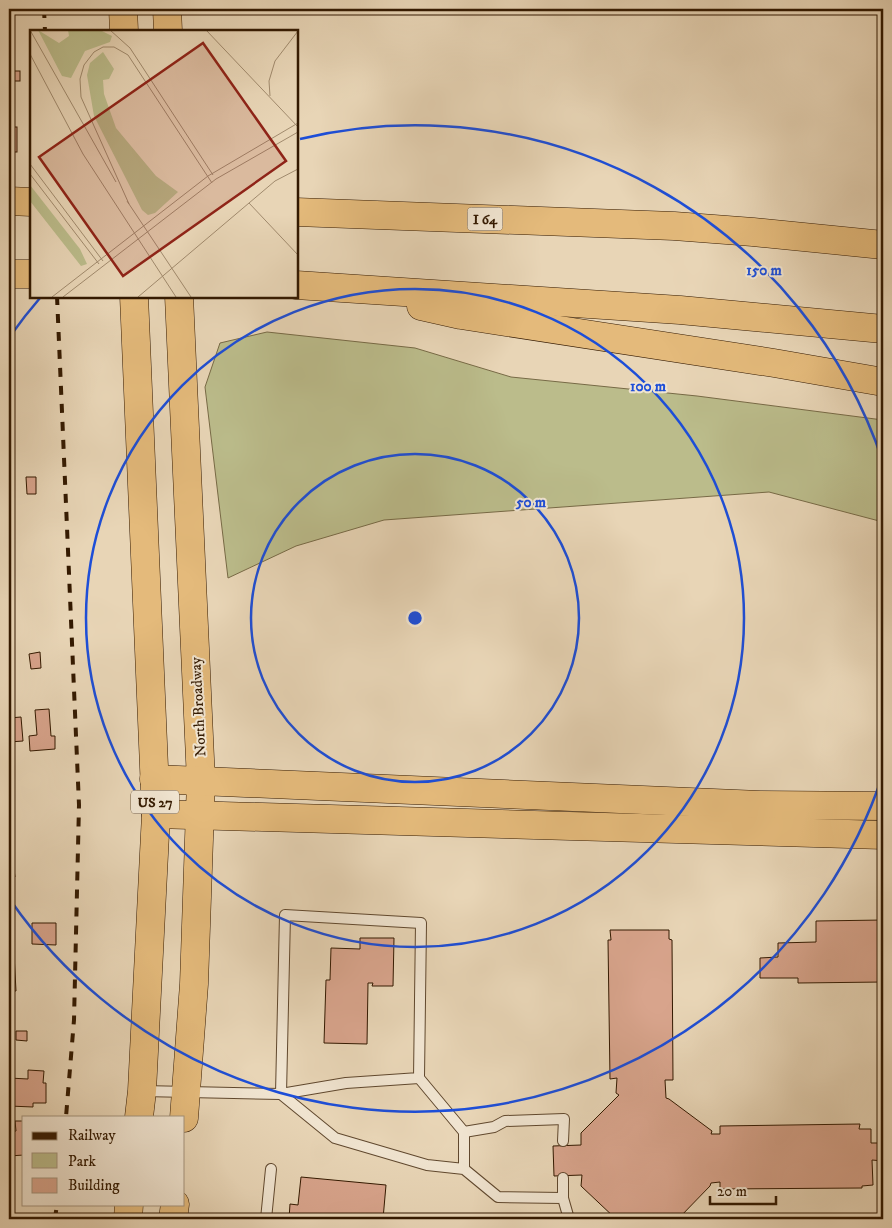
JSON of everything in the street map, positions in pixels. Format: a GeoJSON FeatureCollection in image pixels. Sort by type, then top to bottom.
{"type":"FeatureCollection","features":[{"type":"Feature","properties":{"kind":"highway"},"geometry":{"type":"LineString","coordinates":[[123,9],[124,30]]}},
{"type":"Feature","properties":{"kind":"highway"},"geometry":{"type":"LineString","coordinates":[[167,9],[168,30]]}},
{"type":"Feature","properties":{"kind":"highway"},"geometry":{"type":"LineString","coordinates":[[9,201],[30,202]]}},
{"type":"Feature","properties":{"kind":"highway","name":"I 64"},"geometry":{"type":"LineString","coordinates":[[298,212],[674,226],[883,245]]}},
{"type":"Feature","properties":{"kind":"highway"},"geometry":{"type":"LineString","coordinates":[[9,274],[30,274]]}},
{"type":"Feature","properties":{"kind":"highway"},"geometry":{"type":"LineString","coordinates":[[298,285],[680,310],[883,329]]}},
{"type":"Feature","properties":{"kind":"highway"},"geometry":{"type":"LineString","coordinates":[[336,287],[461,315],[774,363],[883,382]]}},
{"type":"Feature","properties":{"kind":"highway","name":"US 27"},"geometry":{"type":"LineString","coordinates":[[134,298],[156,814],[140,1104]]}},
{"type":"Feature","properties":{"kind":"highway","name":"North Broadway"},"geometry":{"type":"LineString","coordinates":[[180,298],[201,781],[194,984],[185,1105]]}},
{"type":"Feature","properties":{"kind":"highway"},"geometry":{"type":"LineString","coordinates":[[154,779],[471,791],[760,805],[883,806]]}},
{"type":"Feature","properties":{"kind":"highway"},"geometry":{"type":"LineString","coordinates":[[156,814],[883,834]]}},
{"type":"Feature","properties":{"kind":"highway"},"geometry":{"type":"LineString","coordinates":[[128,1219],[130,1206]]}},
{"type":"Feature","properties":{"kind":"highway"},"geometry":{"type":"LineString","coordinates":[[173,1219],[175,1206]]}},
{"type":"Feature","properties":{"kind":"lane"},"geometry":{"type":"LineString","coordinates":[[281,1094],[285,915],[421,923],[420,1078],[464,1132],[464,1168]]}},
{"type":"Feature","properties":{"kind":"lane"},"geometry":{"type":"LineString","coordinates":[[140,1104],[185,1105],[281,1094],[346,1083],[420,1078]]}},
{"type":"Feature","properties":{"kind":"lane"},"geometry":{"type":"LineString","coordinates":[[281,1094],[335,1138],[427,1164],[464,1168],[498,1197],[563,1198]]}},
{"type":"Feature","properties":{"kind":"lane"},"geometry":{"type":"LineString","coordinates":[[464,1132],[494,1127],[505,1121],[564,1119],[563,1141]]}},
{"type":"Feature","properties":{"kind":"lane"},"geometry":{"type":"LineString","coordinates":[[266,1219],[271,1169]]}},
{"type":"Feature","properties":{"kind":"lane"},"geometry":{"type":"LineString","coordinates":[[563,1178],[563,1198],[569,1219]]}},
{"type":"Feature","properties":{"kind":"green space"},"geometry":{"type":"Polygon","coordinates":[[[267,332],[415,348],[511,377],[697,396],[883,420],[883,522],[769,492],[384,520],[296,546],[228,578],[205,387],[220,343],[267,332]]]}},
{"type":"Feature","properties":{"kind":"building"},"geometry":{"type":"Polygon","coordinates":[[[9,71],[20,71],[20,81],[9,81],[9,71]]]}},
{"type":"Feature","properties":{"kind":"building"},"geometry":{"type":"Polygon","coordinates":[[[9,127],[17,127],[17,152],[9,152],[9,127]]]}},
{"type":"Feature","properties":{"kind":"building"},"geometry":{"type":"Polygon","coordinates":[[[26,477],[36,477],[36,494],[27,494],[26,477]]]}},
{"type":"Feature","properties":{"kind":"building"},"geometry":{"type":"Polygon","coordinates":[[[40,652],[41,668],[31,669],[29,654],[40,652]]]}},
{"type":"Feature","properties":{"kind":"building"},"geometry":{"type":"Polygon","coordinates":[[[49,709],[51,736],[55,736],[55,749],[30,751],[29,736],[37,735],[35,710],[49,709]]]}},
{"type":"Feature","properties":{"kind":"building"},"geometry":{"type":"Polygon","coordinates":[[[21,717],[23,741],[9,742],[9,718],[21,717]]]}},
{"type":"Feature","properties":{"kind":"building"},"geometry":{"type":"Polygon","coordinates":[[[13,862],[15,877],[9,878],[9,863],[13,862]]]}},
{"type":"Feature","properties":{"kind":"building"},"geometry":{"type":"Polygon","coordinates":[[[883,920],[883,982],[798,983],[798,978],[760,978],[760,958],[778,957],[778,943],[816,942],[816,921],[883,920]]]}},
{"type":"Feature","properties":{"kind":"building"},"geometry":{"type":"Polygon","coordinates":[[[32,923],[56,923],[56,945],[32,944],[32,923]]]}},
{"type":"Feature","properties":{"kind":"building"},"geometry":{"type":"Polygon","coordinates":[[[610,930],[669,930],[669,939],[672,940],[673,1080],[665,1080],[666,1098],[712,1131],[711,1134],[720,1134],[720,1126],[860,1124],[859,1129],[871,1129],[871,1143],[883,1143],[883,1161],[872,1160],[873,1185],[862,1186],[862,1188],[720,1189],[720,1182],[711,1183],[678,1219],[616,1219],[581,1186],[582,1175],[554,1176],[553,1146],[581,1145],[581,1133],[619,1095],[616,1093],[617,1078],[610,1079],[608,940],[611,940],[610,930]]]}},
{"type":"Feature","properties":{"kind":"building"},"geometry":{"type":"Polygon","coordinates":[[[360,938],[394,938],[393,986],[372,986],[373,983],[368,983],[367,1044],[324,1043],[326,980],[330,980],[331,948],[360,949],[360,938]]]}},
{"type":"Feature","properties":{"kind":"building"},"geometry":{"type":"Polygon","coordinates":[[[14,954],[16,991],[9,991],[9,955],[14,954]]]}},
{"type":"Feature","properties":{"kind":"building"},"geometry":{"type":"Polygon","coordinates":[[[16,1031],[27,1031],[27,1041],[16,1040],[16,1031]]]}},
{"type":"Feature","properties":{"kind":"building"},"geometry":{"type":"Polygon","coordinates":[[[28,1070],[44,1071],[43,1083],[46,1083],[46,1103],[33,1103],[33,1107],[9,1106],[9,1078],[28,1079],[28,1070]]]}},
{"type":"Feature","properties":{"kind":"building"},"geometry":{"type":"Polygon","coordinates":[[[15,1121],[22,1121],[22,1155],[9,1156],[9,1132],[16,1131],[15,1121]]]}},
{"type":"Feature","properties":{"kind":"building"},"geometry":{"type":"Polygon","coordinates":[[[301,1177],[386,1185],[383,1219],[289,1219],[290,1204],[298,1205],[301,1177]]]}},
{"type":"Feature","properties":{"kind":"railway"},"geometry":{"type":"LineString","coordinates":[[44,9],[45,30]]}},
{"type":"Feature","properties":{"kind":"railway"},"geometry":{"type":"LineString","coordinates":[[57,298],[79,805],[74,1020],[66,1116]]}},
{"type":"Feature","properties":{"kind":"railway"},"geometry":{"type":"LineString","coordinates":[[55,1219],[57,1206]]}}]}
